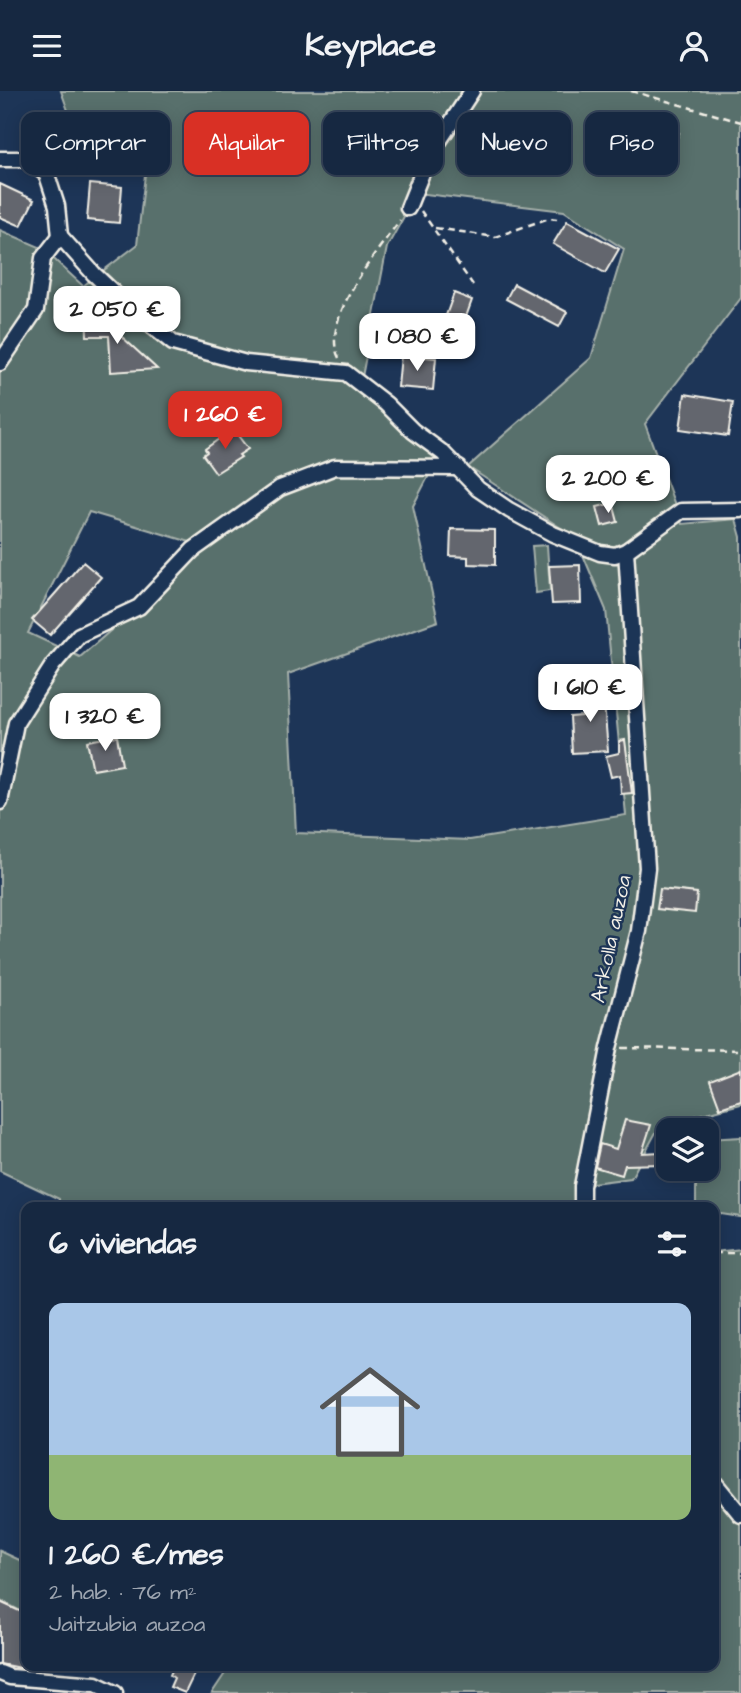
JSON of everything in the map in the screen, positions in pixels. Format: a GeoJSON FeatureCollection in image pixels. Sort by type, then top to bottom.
{"type":"FeatureCollection","features":[{"type":"Feature","properties":{"kind":"street"},"geometry":{"type":"LineString","coordinates":[[408,208],[428,159],[472,91]]}},
{"type":"Feature","properties":{"kind":"street"},"geometry":{"type":"LineString","coordinates":[[0,159],[28,159],[47,175],[57,206],[60,236],[94,274],[131,309],[173,342],[246,363],[346,373],[459,468],[478,489],[553,534],[600,553],[615,555],[626,551],[681,511],[741,510]]}},
{"type":"Feature","properties":{"kind":"street"},"geometry":{"type":"LineString","coordinates":[[0,363],[36,310],[43,258],[60,236]]}},
{"type":"Feature","properties":{"kind":"street"},"geometry":{"type":"LineString","coordinates":[[0,802],[16,723],[53,665],[79,635],[139,607],[193,550],[280,488],[335,467],[459,468]]}},
{"type":"Feature","properties":{"kind":"street","name":"Arkolla auzoa"},"geometry":{"type":"LineString","coordinates":[[582,1202],[582,1186],[609,1048],[639,931],[647,868],[626,551]]}},
{"type":"Feature","properties":{"kind":"street"},"geometry":{"type":"LineString","coordinates":[[719,1488],[741,1515]]}},
{"type":"Feature","properties":{"kind":"street"},"geometry":{"type":"LineString","coordinates":[[0,1673],[10,1677],[96,1684],[115,1693]]}},
{"type":"Feature","properties":{"kind":"path"},"geometry":{"type":"LineString","coordinates":[[631,91],[741,122]]}},
{"type":"Feature","properties":{"kind":"path"},"geometry":{"type":"LineString","coordinates":[[346,373],[334,348],[338,314],[408,208],[422,212],[473,285]]}},
{"type":"Feature","properties":{"kind":"path"},"geometry":{"type":"LineString","coordinates":[[435,228],[495,237],[549,218],[556,219]]}},
{"type":"Feature","properties":{"kind":"path"},"geometry":{"type":"LineString","coordinates":[[609,1048],[741,1050]]}},
{"type":"Feature","properties":{"kind":"path"},"geometry":{"type":"LineString","coordinates":[[719,1253],[741,1253]]}},
{"type":"Feature","properties":{"kind":"green space"},"geometry":{"type":"Polygon","coordinates":[[[61,91],[741,91],[741,298],[645,424],[682,524],[736,519],[741,537],[741,1104],[687,1118],[656,1118],[656,1132],[631,1178],[593,1183],[578,1202],[59,1202],[59,1199],[0,1171],[0,230],[42,248],[83,286],[137,245],[145,175],[170,175],[170,112],[69,112],[61,91]],[[417,193],[387,247],[361,382],[440,454],[413,506],[438,621],[288,674],[296,833],[470,840],[626,815],[606,610],[576,538],[468,467],[591,358],[624,249],[564,211],[417,193]],[[89,512],[28,633],[80,657],[207,547],[89,512]]]}},
{"type":"Feature","properties":{"kind":"green space"},"geometry":{"type":"Polygon","coordinates":[[[547,545],[550,591],[536,593],[532,546],[547,545]]]}},
{"type":"Feature","properties":{"kind":"green space"},"geometry":{"type":"Polygon","coordinates":[[[741,1137],[741,1217],[719,1214],[719,1202],[696,1202],[696,1181],[719,1181],[719,1138],[741,1137]]]}},
{"type":"Feature","properties":{"kind":"green space"},"geometry":{"type":"Polygon","coordinates":[[[741,1249],[741,1693],[212,1693],[226,1672],[224,1671],[719,1671],[719,1251],[741,1249]]]}},
{"type":"Feature","properties":{"kind":"green space"},"geometry":{"type":"Polygon","coordinates":[[[0,1551],[21,1561],[21,1611],[0,1600],[0,1551]]]}},
{"type":"Feature","properties":{"kind":"building"},"geometry":{"type":"Polygon","coordinates":[[[0,184],[34,200],[21,226],[0,217],[0,184]]]}},
{"type":"Feature","properties":{"kind":"building"},"geometry":{"type":"Polygon","coordinates":[[[90,184],[122,187],[119,223],[87,220],[90,184]]]}},
{"type":"Feature","properties":{"kind":"building"},"geometry":{"type":"Polygon","coordinates":[[[567,221],[619,249],[605,273],[553,244],[567,221]]]}},
{"type":"Feature","properties":{"kind":"building"},"geometry":{"type":"Polygon","coordinates":[[[514,284],[567,312],[559,327],[506,299],[514,284]]]}},
{"type":"Feature","properties":{"kind":"building"},"geometry":{"type":"Polygon","coordinates":[[[454,293],[472,300],[461,331],[443,324],[454,293]]]}},
{"type":"Feature","properties":{"kind":"building"},"geometry":{"type":"Polygon","coordinates":[[[86,304],[157,369],[111,372],[109,336],[87,336],[86,304]]]}},
{"type":"Feature","properties":{"kind":"building"},"geometry":{"type":"Polygon","coordinates":[[[401,355],[436,358],[433,390],[398,387],[401,355]]]}},
{"type":"Feature","properties":{"kind":"building"},"geometry":{"type":"Polygon","coordinates":[[[685,394],[733,402],[728,436],[680,429],[685,394]]]}},
{"type":"Feature","properties":{"kind":"building"},"geometry":{"type":"Polygon","coordinates":[[[233,429],[248,449],[239,455],[241,457],[216,473],[203,455],[207,452],[205,449],[233,429]]]}},
{"type":"Feature","properties":{"kind":"building"},"geometry":{"type":"Polygon","coordinates":[[[613,503],[618,522],[602,526],[597,507],[613,503]]]}},
{"type":"Feature","properties":{"kind":"building"},"geometry":{"type":"Polygon","coordinates":[[[451,529],[495,530],[495,565],[468,564],[468,557],[450,556],[451,529]]]}},
{"type":"Feature","properties":{"kind":"building"},"geometry":{"type":"Polygon","coordinates":[[[83,562],[101,577],[50,635],[32,620],[83,562]]]}},
{"type":"Feature","properties":{"kind":"building"},"geometry":{"type":"Polygon","coordinates":[[[580,565],[581,603],[552,604],[549,566],[580,565]]]}},
{"type":"Feature","properties":{"kind":"building"},"geometry":{"type":"Polygon","coordinates":[[[596,685],[597,690],[603,690],[608,751],[572,753],[570,717],[582,716],[583,686],[596,685]]]}},
{"type":"Feature","properties":{"kind":"building"},"geometry":{"type":"Polygon","coordinates":[[[117,736],[122,765],[93,770],[87,741],[117,736]]]}},
{"type":"Feature","properties":{"kind":"building"},"geometry":{"type":"Polygon","coordinates":[[[625,740],[632,793],[621,794],[620,775],[611,777],[606,756],[619,753],[619,741],[625,740]]]}},
{"type":"Feature","properties":{"kind":"building"},"geometry":{"type":"Polygon","coordinates":[[[660,889],[697,893],[695,913],[657,909],[660,889]]]}},
{"type":"Feature","properties":{"kind":"building"},"geometry":{"type":"Polygon","coordinates":[[[741,1069],[741,1101],[720,1108],[710,1081],[741,1069]]]}},
{"type":"Feature","properties":{"kind":"building"},"geometry":{"type":"Polygon","coordinates":[[[625,1120],[651,1125],[642,1153],[656,1152],[656,1164],[625,1165],[622,1175],[595,1167],[600,1144],[616,1149],[625,1120]]]}},
{"type":"Feature","properties":{"kind":"building"},"geometry":{"type":"Polygon","coordinates":[[[0,1602],[21,1612],[21,1666],[20,1668],[0,1664],[0,1602]]]}},
{"type":"Feature","properties":{"kind":"building"},"geometry":{"type":"Polygon","coordinates":[[[172,1671],[196,1671],[185,1693],[170,1687],[174,1678],[170,1675],[172,1671]]]}}]}
